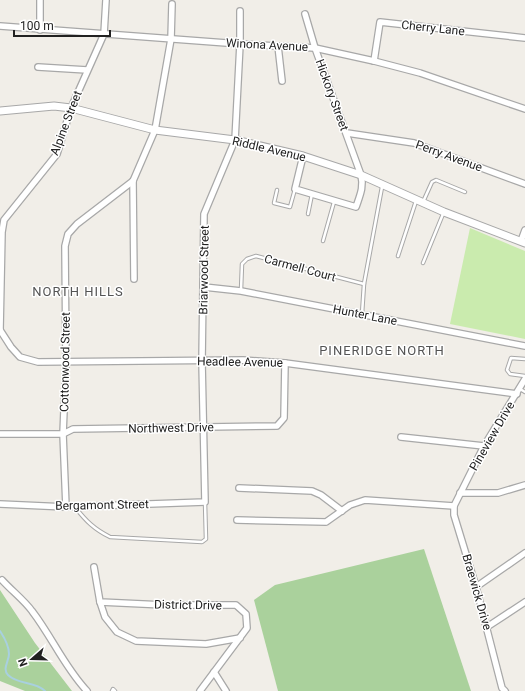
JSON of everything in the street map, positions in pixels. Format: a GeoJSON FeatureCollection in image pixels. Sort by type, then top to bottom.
{"type":"FeatureCollection","features":[{"type":"Feature","properties":{"kind":"street"},"geometry":{"type":"LineString","coordinates":[[40,0],[40,30]]}},
{"type":"Feature","properties":{"kind":"street","name":"Alpine Street"},"geometry":{"type":"LineString","coordinates":[[0,330],[2,232],[4,220],[57,154],[71,108],[104,34],[106,0]]}},
{"type":"Feature","properties":{"kind":"street","name":"Cottonwood Street"},"geometry":{"type":"LineString","coordinates":[[66,507],[63,434],[66,362],[65,246],[68,234],[77,224],[133,181],[155,130],[171,39],[172,4]]}},
{"type":"Feature","properties":{"kind":"street","name":"Briarwood Street"},"geometry":{"type":"LineString","coordinates":[[205,502],[202,362],[204,214],[235,140],[240,44],[240,11]]}},
{"type":"Feature","properties":{"kind":"street","name":"Hickory Street"},"geometry":{"type":"LineString","coordinates":[[305,14],[315,48],[347,133],[363,184],[362,192],[356,207],[334,201]]}},
{"type":"Feature","properties":{"kind":"street","name":"Cherry Lane"},"geometry":{"type":"LineString","coordinates":[[374,61],[380,22],[525,38]]}},
{"type":"Feature","properties":{"kind":"street","name":"Winona Avenue"},"geometry":{"type":"LineString","coordinates":[[0,26],[240,44],[315,48],[420,73],[525,109]]}},
{"type":"Feature","properties":{"kind":"street"},"geometry":{"type":"LineString","coordinates":[[278,46],[282,81]]}},
{"type":"Feature","properties":{"kind":"street"},"geometry":{"type":"LineString","coordinates":[[38,67],[87,70]]}},
{"type":"Feature","properties":{"kind":"street","name":"Riddle Avenue"},"geometry":{"type":"LineString","coordinates":[[0,111],[54,106],[71,108],[155,130],[235,140],[303,156],[361,175],[444,212],[523,242]]}},
{"type":"Feature","properties":{"kind":"street","name":"Perry Avenue"},"geometry":{"type":"LineString","coordinates":[[347,133],[414,142],[525,184]]}},
{"type":"Feature","properties":{"kind":"street"},"geometry":{"type":"LineString","coordinates":[[303,156],[295,189],[334,201]]}},
{"type":"Feature","properties":{"kind":"street"},"geometry":{"type":"LineString","coordinates":[[133,181],[134,279]]}},
{"type":"Feature","properties":{"kind":"street"},"geometry":{"type":"LineString","coordinates":[[523,242],[525,230]]}},
{"type":"Feature","properties":{"kind":"street","name":"Hunter Lane"},"geometry":{"type":"LineString","coordinates":[[204,287],[241,291],[525,346]]}},
{"type":"Feature","properties":{"kind":"street","name":"Headlee Avenue"},"geometry":{"type":"LineString","coordinates":[[0,330],[11,347],[20,357],[38,362],[202,362],[243,360],[284,363],[520,392]]}},
{"type":"Feature","properties":{"kind":"street","name":"Northwest Drive"},"geometry":{"type":"LineString","coordinates":[[0,434],[63,434],[73,430],[277,426],[284,418],[284,363]]}},
{"type":"Feature","properties":{"kind":"street","name":"Pineview Drive"},"geometry":{"type":"LineString","coordinates":[[460,493],[484,446],[520,392],[525,379]]}},
{"type":"Feature","properties":{"kind":"street"},"geometry":{"type":"LineString","coordinates":[[401,437],[484,446]]}},
{"type":"Feature","properties":{"kind":"street"},"geometry":{"type":"LineString","coordinates":[[237,520],[326,522],[350,505],[365,500],[454,506],[460,493],[498,493],[525,485]]}},
{"type":"Feature","properties":{"kind":"street"},"geometry":{"type":"LineString","coordinates":[[239,488],[312,491],[321,495],[342,511]]}},
{"type":"Feature","properties":{"kind":"street","name":"Bergamont Street"},"geometry":{"type":"LineString","coordinates":[[0,504],[66,507],[205,502]]}},
{"type":"Feature","properties":{"kind":"street","name":"Braewick Drive"},"geometry":{"type":"LineString","coordinates":[[454,506],[454,515],[476,586],[502,688],[505,691]]}},
{"type":"Feature","properties":{"kind":"street"},"geometry":{"type":"LineString","coordinates":[[476,586],[525,553]]}},
{"type":"Feature","properties":{"kind":"street"},"geometry":{"type":"LineString","coordinates":[[94,567],[100,602],[105,617],[118,632],[136,641],[206,644],[240,638]]}},
{"type":"Feature","properties":{"kind":"street"},"geometry":{"type":"LineString","coordinates":[[2,580],[30,608],[72,674],[87,691]]}},
{"type":"Feature","properties":{"kind":"street","name":"District Drive"},"geometry":{"type":"LineString","coordinates":[[100,602],[164,605],[236,605],[246,614],[247,628],[200,691]]}},
{"type":"Feature","properties":{"kind":"street"},"geometry":{"type":"LineString","coordinates":[[487,627],[525,602]]}},
{"type":"Feature","properties":{"kind":"street"},"geometry":{"type":"LineString","coordinates":[[214,672],[226,691]]}},
{"type":"Feature","properties":{"kind":"lane"},"geometry":{"type":"LineString","coordinates":[[398,256],[419,201],[432,182],[436,180],[465,192]]}},
{"type":"Feature","properties":{"kind":"lane"},"geometry":{"type":"LineString","coordinates":[[362,314],[364,284],[383,185]]}},
{"type":"Feature","properties":{"kind":"lane"},"geometry":{"type":"LineString","coordinates":[[277,190],[274,203],[290,207],[295,189]]}},
{"type":"Feature","properties":{"kind":"lane"},"geometry":{"type":"LineString","coordinates":[[308,214],[312,194]]}},
{"type":"Feature","properties":{"kind":"lane"},"geometry":{"type":"LineString","coordinates":[[323,241],[334,201]]}},
{"type":"Feature","properties":{"kind":"lane"},"geometry":{"type":"LineString","coordinates":[[423,263],[444,212]]}},
{"type":"Feature","properties":{"kind":"lane","name":"Carmell Court"},"geometry":{"type":"LineString","coordinates":[[241,291],[242,264],[247,259],[256,256],[364,284]]}},
{"type":"Feature","properties":{"kind":"lane"},"geometry":{"type":"LineString","coordinates":[[525,359],[511,358],[508,370],[510,374],[525,376]]}},
{"type":"Feature","properties":{"kind":"lane"},"geometry":{"type":"LineString","coordinates":[[74,506],[88,523],[98,531],[110,537],[202,542],[206,539],[205,502]]}},
{"type":"Feature","properties":{"kind":"lane"},"geometry":{"type":"LineString","coordinates":[[112,691],[113,689],[115,691]]}},
{"type":"Feature","properties":{"kind":"green space"},"geometry":{"type":"Polygon","coordinates":[[[470,228],[525,251],[525,339],[450,324],[470,228]]]}},
{"type":"Feature","properties":{"kind":"green space"},"geometry":{"type":"Polygon","coordinates":[[[424,549],[471,691],[278,691],[254,600],[275,585],[424,549]]]}},
{"type":"Feature","properties":{"kind":"green space"},"geometry":{"type":"Polygon","coordinates":[[[0,590],[35,643],[72,691],[25,691],[0,681],[0,590]]]}},
{"type":"Feature","properties":{"kind":"waterway"},"geometry":{"type":"LineString","coordinates":[[0,631],[9,651],[6,673],[12,678],[36,686],[45,691]]}},
{"type":"Feature","properties":{"kind":"district","name":"NORTH HILLS"},"geometry":{"type":"Point","coordinates":[78,291]}},
{"type":"Feature","properties":{"kind":"district","name":"PINERIDGE NORTH"},"geometry":{"type":"Point","coordinates":[382,350]}}]}
